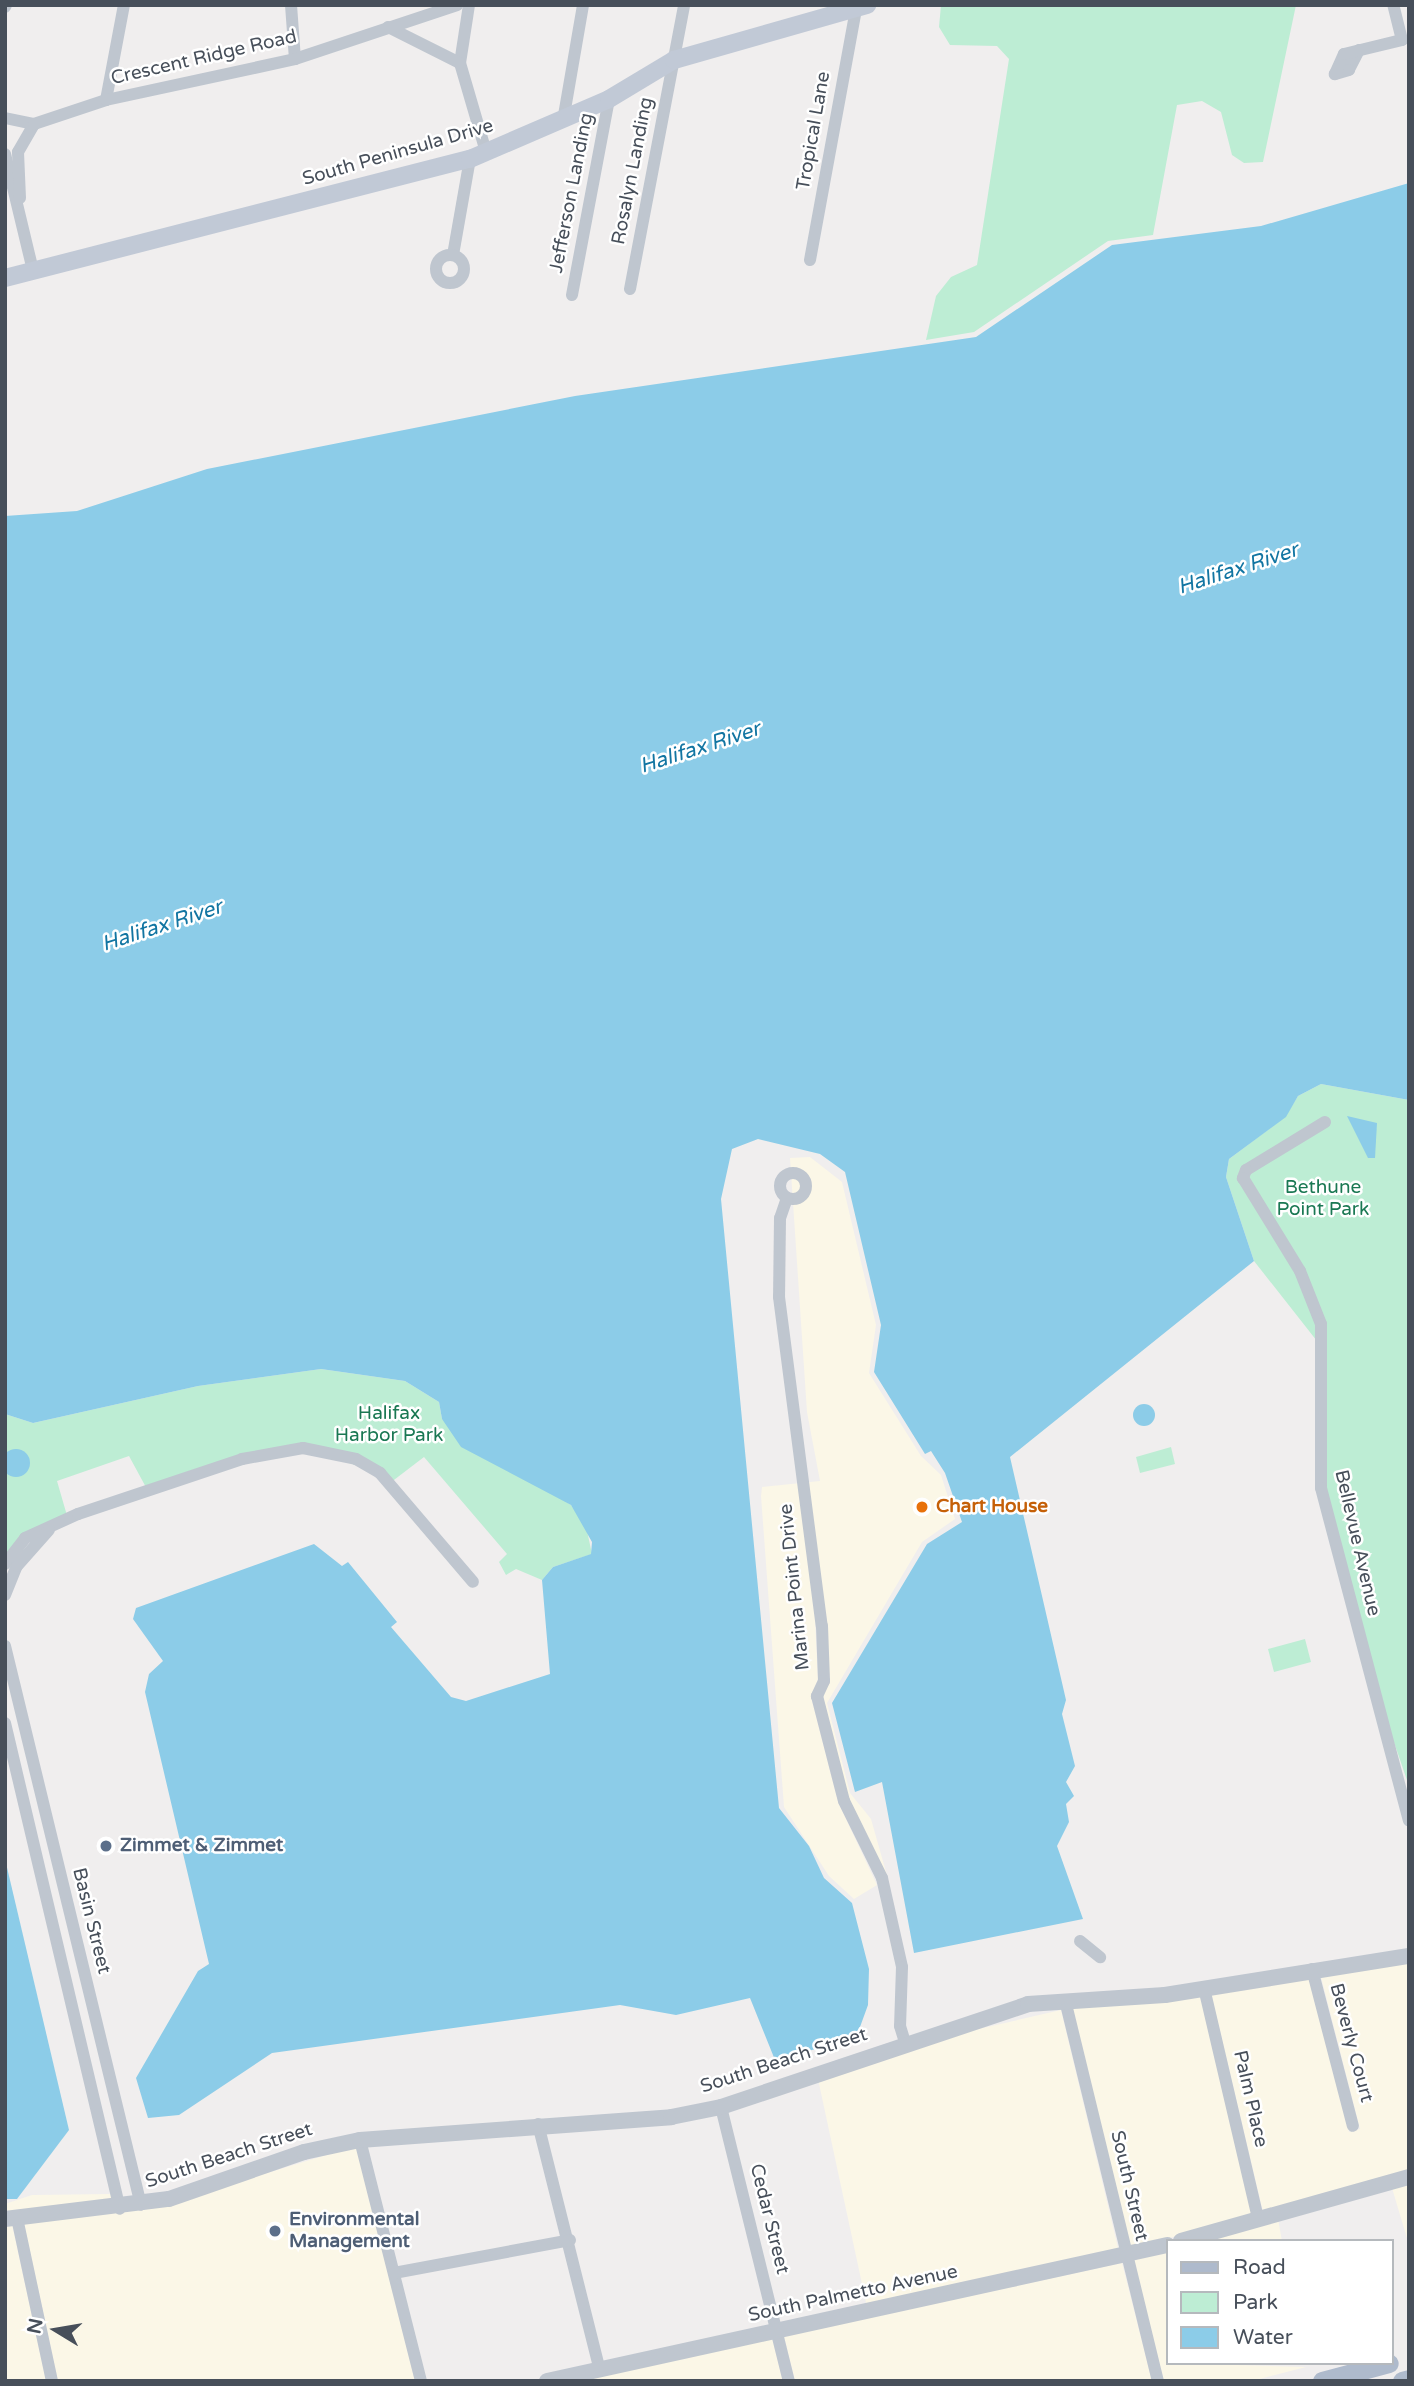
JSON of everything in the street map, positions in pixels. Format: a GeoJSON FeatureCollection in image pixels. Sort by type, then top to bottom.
{"type":"FeatureCollection","features":[{"type":"Feature","properties":{"kind":"main road","name":"South Peninsula Drive"},"geometry":{"type":"LineString","coordinates":[[5,278],[478,155],[563,121],[609,99],[674,60],[856,7]]}},
{"type":"Feature","properties":{"kind":"main road"},"geometry":{"type":"LineString","coordinates":[[1322,2381],[1382,2365]]}},
{"type":"Feature","properties":{"kind":"main road"},"geometry":{"type":"LineString","coordinates":[[1402,2381],[1409,2379]]}},
{"type":"Feature","properties":{"kind":"street"},"geometry":{"type":"LineString","coordinates":[[106,100],[124,5]]}},
{"type":"Feature","properties":{"kind":"street"},"geometry":{"type":"LineString","coordinates":[[290,5],[295,59]]}},
{"type":"Feature","properties":{"kind":"street","name":"Crescent Ridge Road"},"geometry":{"type":"LineString","coordinates":[[34,124],[106,100],[295,59],[457,5]]}},
{"type":"Feature","properties":{"kind":"street"},"geometry":{"type":"LineString","coordinates":[[453,255],[478,155],[460,63],[468,5]]}},
{"type":"Feature","properties":{"kind":"street"},"geometry":{"type":"LineString","coordinates":[[563,121],[583,5]]}},
{"type":"Feature","properties":{"kind":"street","name":"Rosalyn Landing"},"geometry":{"type":"LineString","coordinates":[[630,289],[684,5]]}},
{"type":"Feature","properties":{"kind":"street"},"geometry":{"type":"LineString","coordinates":[[1359,50],[1402,40],[1393,5]]}},
{"type":"Feature","properties":{"kind":"street","name":"Tropical Lane"},"geometry":{"type":"LineString","coordinates":[[810,260],[856,7]]}},
{"type":"Feature","properties":{"kind":"street"},"geometry":{"type":"LineString","coordinates":[[388,27],[460,63]]}},
{"type":"Feature","properties":{"kind":"street","name":"Jefferson Landing"},"geometry":{"type":"LineString","coordinates":[[572,295],[609,99]]}},
{"type":"Feature","properties":{"kind":"street"},"geometry":{"type":"LineString","coordinates":[[5,118],[34,124],[18,152],[20,198],[33,271]]}},
{"type":"Feature","properties":{"kind":"street"},"geometry":{"type":"LineString","coordinates":[[5,154],[20,198]]}},
{"type":"Feature","properties":{"kind":"street","name":"Bellevue Avenue"},"geometry":{"type":"LineString","coordinates":[[1325,1122],[1246,1170],[1243,1178],[1300,1271],[1321,1324],[1321,1488],[1409,1819]]}},
{"type":"Feature","properties":{"kind":"street","name":"Marina Point Drive"},"geometry":{"type":"LineString","coordinates":[[788,1198],[778,1249],[779,1297],[822,1626],[824,1681],[817,1696],[844,1801],[882,1878],[902,1967],[900,2026],[905,2042]]}},
{"type":"Feature","properties":{"kind":"street"},"geometry":{"type":"LineString","coordinates":[[5,1564],[25,1538],[54,1525],[242,1459],[311,1449],[356,1459],[380,1473],[474,1582]]}},
{"type":"Feature","properties":{"kind":"street"},"geometry":{"type":"LineString","coordinates":[[5,1595],[17,1566],[54,1525]]}},
{"type":"Feature","properties":{"kind":"street","name":"Basin Street"},"geometry":{"type":"LineString","coordinates":[[5,1647],[141,2205]]}},
{"type":"Feature","properties":{"kind":"street","name":"Basin Street"},"geometry":{"type":"LineString","coordinates":[[5,1723],[120,2208]]}},
{"type":"Feature","properties":{"kind":"street"},"geometry":{"type":"LineString","coordinates":[[11,1746],[27,1740]]}},
{"type":"Feature","properties":{"kind":"street"},"geometry":{"type":"LineString","coordinates":[[34,1841],[50,1836]]}},
{"type":"Feature","properties":{"kind":"street"},"geometry":{"type":"LineString","coordinates":[[48,1903],[65,1898]]}},
{"type":"Feature","properties":{"kind":"street"},"geometry":{"type":"LineString","coordinates":[[1080,1941],[1100,1957]]}},
{"type":"Feature","properties":{"kind":"street","name":"South Beach Street"},"geometry":{"type":"LineString","coordinates":[[11,2219],[141,2205],[360,2140],[538,2124],[671,2117],[721,2107],[905,2042],[1028,2004],[1204,1988],[1312,1969],[1409,1956]]}},
{"type":"Feature","properties":{"kind":"street","name":"Beverly Court"},"geometry":{"type":"LineString","coordinates":[[1312,1969],[1353,2126]]}},
{"type":"Feature","properties":{"kind":"street","name":"Palm Place"},"geometry":{"type":"LineString","coordinates":[[1204,1988],[1258,2218]]}},
{"type":"Feature","properties":{"kind":"street","name":"South Street"},"geometry":{"type":"LineString","coordinates":[[1065,2000],[1158,2381]]}},
{"type":"Feature","properties":{"kind":"street"},"geometry":{"type":"LineString","coordinates":[[80,2036],[97,2031]]}},
{"type":"Feature","properties":{"kind":"street","name":"Cedar Street"},"geometry":{"type":"LineString","coordinates":[[721,2107],[789,2381]]}},
{"type":"Feature","properties":{"kind":"street"},"geometry":{"type":"LineString","coordinates":[[538,2124],[570,2240],[600,2370]]}},
{"type":"Feature","properties":{"kind":"street"},"geometry":{"type":"LineString","coordinates":[[360,2140],[421,2381]]}},
{"type":"Feature","properties":{"kind":"street"},"geometry":{"type":"LineString","coordinates":[[1188,2239],[1409,2177]]}},
{"type":"Feature","properties":{"kind":"street"},"geometry":{"type":"LineString","coordinates":[[11,2219],[52,2381]]}},
{"type":"Feature","properties":{"kind":"street"},"geometry":{"type":"LineString","coordinates":[[394,2273],[570,2240]]}},
{"type":"Feature","properties":{"kind":"street","name":"South Palmetto Avenue"},"geometry":{"type":"LineString","coordinates":[[547,2381],[1166,2245]]}},
{"type":"Feature","properties":{"kind":"shaded area"},"geometry":{"type":"Polygon","coordinates":[[[810,1157],[842,1182],[876,1325],[869,1373],[921,1456],[941,1475],[955,1519],[922,1542],[827,1703],[850,1793],[871,1819],[888,1879],[849,1800],[823,1696],[829,1683],[815,1620],[818,1679],[811,1697],[838,1802],[877,1885],[854,1899],[829,1876],[784,1807],[761,1496],[762,1487],[820,1481],[807,1412],[790,1158],[810,1157]]]}},
{"type":"Feature","properties":{"kind":"shaded area"},"geometry":{"type":"Polygon","coordinates":[[[1409,1961],[1409,2171],[1263,2212],[1211,1993],[1308,1976],[1349,2132],[1360,2129],[1320,1973],[1409,1961]]]}},
{"type":"Feature","properties":{"kind":"shaded area"},"geometry":{"type":"Polygon","coordinates":[[[1200,1995],[1252,2215],[1130,2249],[1072,2007],[1200,1995]]]}},
{"type":"Feature","properties":{"kind":"shaded area"},"geometry":{"type":"Polygon","coordinates":[[[1061,2010],[1119,2252],[867,2307],[818,2079],[922,2042],[1061,2010]]]}},
{"type":"Feature","properties":{"kind":"shaded area"},"geometry":{"type":"Polygon","coordinates":[[[356,2146],[415,2381],[58,2381],[24,2223],[148,2209],[356,2146]]]}},
{"type":"Feature","properties":{"kind":"shaded area"},"geometry":{"type":"Polygon","coordinates":[[[1409,2183],[1409,2245],[1392,2188],[1409,2183]]]}},
{"type":"Feature","properties":{"kind":"shaded area"},"geometry":{"type":"Polygon","coordinates":[[[111,2194],[113,2204],[5,2214],[5,2204],[32,2195],[111,2194]]]}},
{"type":"Feature","properties":{"kind":"shaded area"},"geometry":{"type":"Polygon","coordinates":[[[1278,2219],[1282,2239],[1207,2239],[1278,2219]]]}},
{"type":"Feature","properties":{"kind":"shaded area"},"geometry":{"type":"Polygon","coordinates":[[[5,2224],[12,2224],[46,2381],[5,2381],[5,2224]]]}},
{"type":"Feature","properties":{"kind":"shaded area"},"geometry":{"type":"Polygon","coordinates":[[[1166,2250],[1166,2365],[1306,2367],[1252,2381],[1164,2381],[1133,2260],[1166,2250]]]}},
{"type":"Feature","properties":{"kind":"shaded area"},"geometry":{"type":"Polygon","coordinates":[[[1122,2263],[1152,2381],[795,2381],[784,2336],[1122,2263]]]}},
{"type":"Feature","properties":{"kind":"shaded area"},"geometry":{"type":"Polygon","coordinates":[[[772,2338],[783,2381],[576,2381],[772,2338]]]}},
{"type":"Feature","properties":{"kind":"green space"},"geometry":{"type":"Polygon","coordinates":[[[941,5],[1296,5],[1263,162],[1244,163],[1232,155],[1221,112],[1202,101],[1177,105],[1153,235],[1108,241],[974,332],[926,340],[936,296],[951,277],[977,265],[1009,59],[997,46],[950,45],[939,27],[941,5]]]}},
{"type":"Feature","properties":{"kind":"green space","name":"Bethune Point Park"},"geometry":{"type":"Polygon","coordinates":[[[1321,1084],[1409,1100],[1409,1786],[1361,1646],[1327,1510],[1324,1350],[1254,1261],[1226,1177],[1229,1159],[1285,1117],[1298,1096],[1321,1084]]]}},
{"type":"Feature","properties":{"kind":"green space","name":"Halifax Harbor Park"},"geometry":{"type":"Polygon","coordinates":[[[321,1369],[405,1381],[439,1402],[442,1419],[571,1505],[586,1526],[592,1554],[553,1567],[542,1580],[516,1569],[506,1575],[499,1562],[507,1554],[424,1457],[390,1483],[380,1473],[303,1448],[148,1491],[129,1456],[57,1481],[68,1519],[25,1538],[5,1564],[5,1414],[33,1423],[198,1386],[321,1369]]]}},
{"type":"Feature","properties":{"kind":"green space"},"geometry":{"type":"Polygon","coordinates":[[[1171,1447],[1175,1464],[1140,1473],[1136,1457],[1171,1447]]]}},
{"type":"Feature","properties":{"kind":"green space"},"geometry":{"type":"Polygon","coordinates":[[[1305,1639],[1311,1662],[1274,1672],[1268,1649],[1305,1639]]]}},
{"type":"Feature","properties":{"kind":"water","name":"Halifax River"},"geometry":{"type":"Polygon","coordinates":[[[1409,183],[1409,1100],[1321,1084],[1298,1096],[1286,1117],[1229,1159],[1226,1177],[1254,1261],[1010,1457],[1066,1700],[1062,1714],[1075,1766],[1066,1782],[1074,1796],[1066,1804],[1069,1822],[1057,1846],[1083,1919],[914,1953],[882,1782],[855,1792],[832,1703],[927,1544],[962,1522],[945,1473],[931,1451],[925,1454],[874,1372],[881,1325],[845,1172],[820,1154],[758,1139],[732,1149],[721,1199],[779,1808],[809,1846],[824,1878],[852,1903],[869,1969],[868,2005],[856,2038],[775,2060],[750,1998],[676,2015],[620,2005],[272,2053],[179,2115],[148,2118],[136,2078],[198,1971],[209,1964],[145,1692],[149,1674],[163,1661],[133,1619],[136,1608],[314,1544],[342,1566],[348,1562],[397,1622],[391,1627],[451,1697],[466,1701],[550,1674],[542,1580],[553,1567],[591,1554],[592,1542],[571,1505],[461,1447],[442,1419],[439,1402],[405,1381],[321,1369],[198,1386],[33,1423],[5,1414],[5,516],[77,511],[207,469],[575,396],[976,337],[1112,245],[1261,226],[1409,183]]]}},
{"type":"Feature","properties":{"kind":"water"},"geometry":{"type":"Polygon","coordinates":[[[1347,1116],[1377,1123],[1375,1158],[1368,1158],[1347,1116]]]}},
{"type":"Feature","properties":{"kind":"water"},"geometry":{"type":"Polygon","coordinates":[[[1140,1404],[1148,1404],[1155,1411],[1155,1419],[1148,1426],[1140,1426],[1133,1419],[1133,1411],[1140,1404]]]}},
{"type":"Feature","properties":{"kind":"water"},"geometry":{"type":"Polygon","coordinates":[[[16,1449],[26,1453],[30,1463],[26,1473],[16,1477],[6,1473],[2,1463],[6,1453],[16,1449]]]}},
{"type":"Feature","properties":{"kind":"water"},"geometry":{"type":"Polygon","coordinates":[[[5,1859],[69,2130],[17,2199],[5,2199],[5,1859]]]}},
{"type":"Feature","properties":{"kind":"place","name":"Chart House"},"geometry":{"type":"Point","coordinates":[922,1507]}},
{"type":"Feature","properties":{"kind":"place","name":"Zimmet & Zimmet"},"geometry":{"type":"Point","coordinates":[106,1846]}},
{"type":"Feature","properties":{"kind":"place","name":"Environmental Management"},"geometry":{"type":"Point","coordinates":[275,2231]}}]}
